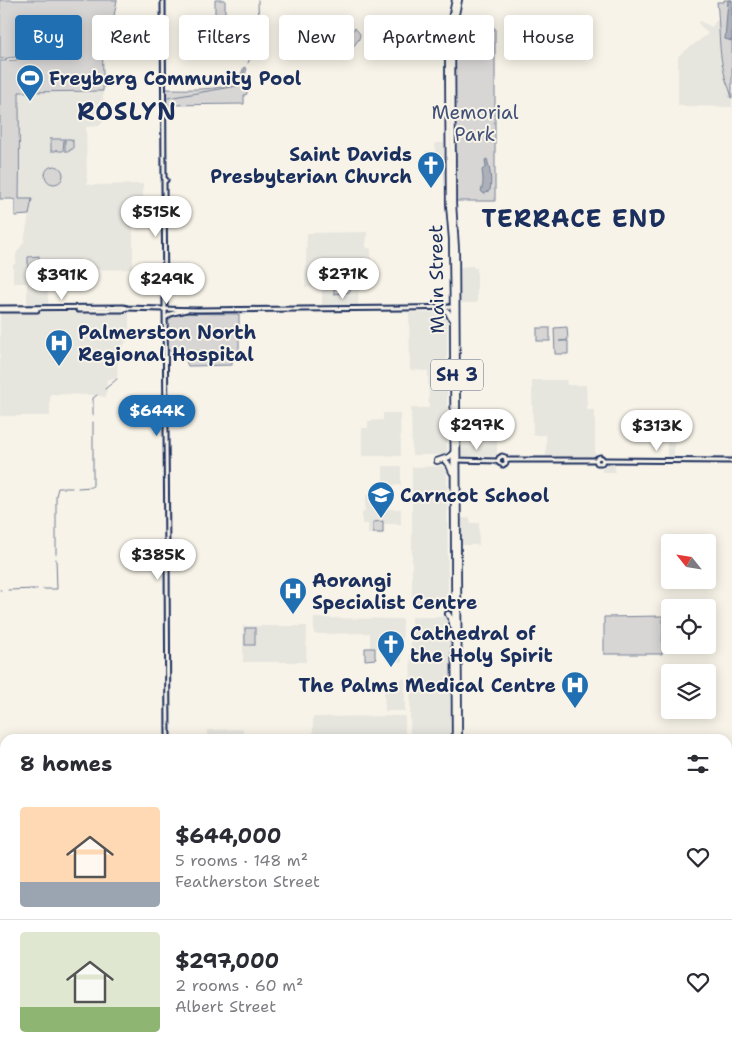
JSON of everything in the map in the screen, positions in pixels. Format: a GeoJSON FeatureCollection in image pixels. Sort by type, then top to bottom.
{"type":"FeatureCollection","features":[{"type":"Feature","properties":{"kind":"highway","name":"Main Street"},"geometry":{"type":"LineString","coordinates":[[457,0],[452,44],[453,198],[456,250],[454,307],[459,734]]}},
{"type":"Feature","properties":{"kind":"highway","name":"Main Street"},"geometry":{"type":"LineString","coordinates":[[454,307],[452,326],[453,452],[456,460],[454,480],[455,734]]}},
{"type":"Feature","properties":{"kind":"highway"},"geometry":{"type":"LineString","coordinates":[[442,308],[450,314],[452,326]]}},
{"type":"Feature","properties":{"kind":"highway"},"geometry":{"type":"LineString","coordinates":[[437,461],[449,456],[453,452]]}},
{"type":"Feature","properties":{"kind":"highway"},"geometry":{"type":"LineString","coordinates":[[445,461],[451,468],[454,480]]}},
{"type":"Feature","properties":{"kind":"highway"},"geometry":{"type":"LineString","coordinates":[[448,614],[455,633]]}},
{"type":"Feature","properties":{"kind":"main road"},"geometry":{"type":"LineString","coordinates":[[163,0],[167,553],[170,554],[167,560],[168,734]]}},
{"type":"Feature","properties":{"kind":"main road"},"geometry":{"type":"LineString","coordinates":[[0,309],[123,310],[127,308],[454,307]]}},
{"type":"Feature","properties":{"kind":"main road"},"geometry":{"type":"LineString","coordinates":[[166,320],[171,313],[182,312],[187,309]]}},
{"type":"Feature","properties":{"kind":"main road"},"geometry":{"type":"LineString","coordinates":[[456,460],[498,461],[502,456],[506,460],[596,460],[600,457],[603,460],[732,461]]}},
{"type":"Feature","properties":{"kind":"shaded area"},"geometry":{"type":"Polygon","coordinates":[[[728,0],[732,0],[732,41],[725,39],[728,0]]]}},
{"type":"Feature","properties":{"kind":"shaded area"},"geometry":{"type":"Polygon","coordinates":[[[719,19],[719,38],[724,73],[732,96],[732,107],[678,106],[678,56],[708,34],[698,23],[699,21],[712,27],[719,19]]]}},
{"type":"Feature","properties":{"kind":"shaded area"},"geometry":{"type":"Polygon","coordinates":[[[19,91],[103,91],[103,122],[99,126],[86,127],[87,184],[143,184],[143,225],[133,226],[133,269],[85,270],[84,260],[44,262],[44,273],[48,274],[48,306],[27,306],[27,283],[13,283],[13,265],[16,263],[16,254],[24,242],[32,199],[19,199],[19,91]]]}},
{"type":"Feature","properties":{"kind":"shaded area"},"geometry":{"type":"Polygon","coordinates":[[[435,143],[444,143],[444,166],[426,166],[426,151],[435,151],[435,143]]]}},
{"type":"Feature","properties":{"kind":"shaded area"},"geometry":{"type":"Polygon","coordinates":[[[487,159],[491,186],[490,190],[484,194],[481,191],[483,183],[482,170],[486,167],[485,160],[487,159]]]}},
{"type":"Feature","properties":{"kind":"shaded area"},"geometry":{"type":"Polygon","coordinates":[[[367,232],[366,247],[371,249],[371,274],[364,275],[359,282],[358,307],[322,307],[322,288],[305,287],[307,233],[367,232]]]}},
{"type":"Feature","properties":{"kind":"shaded area"},"geometry":{"type":"Polygon","coordinates":[[[473,266],[473,268],[477,268],[477,303],[460,303],[459,267],[473,266]]]}},
{"type":"Feature","properties":{"kind":"shaded area","name":"Palmerston North Regional Hospital"},"geometry":{"type":"Polygon","coordinates":[[[129,311],[129,337],[118,354],[117,379],[107,379],[106,397],[50,394],[50,416],[0,416],[0,312],[129,311]]]}},
{"type":"Feature","properties":{"kind":"shaded area"},"geometry":{"type":"Polygon","coordinates":[[[446,312],[447,455],[412,455],[411,408],[429,408],[428,371],[410,370],[409,313],[446,312]]]}},
{"type":"Feature","properties":{"kind":"shaded area"},"geometry":{"type":"Polygon","coordinates":[[[532,380],[566,380],[567,385],[586,385],[587,410],[595,410],[595,457],[546,457],[546,435],[533,435],[532,380]]]}},
{"type":"Feature","properties":{"kind":"shaded area"},"geometry":{"type":"Polygon","coordinates":[[[383,413],[400,413],[401,456],[362,456],[362,428],[368,428],[368,421],[383,420],[383,413]]]}},
{"type":"Feature","properties":{"kind":"shaded area"},"geometry":{"type":"Polygon","coordinates":[[[497,413],[497,454],[495,456],[460,456],[460,414],[497,413]]]}},
{"type":"Feature","properties":{"kind":"shaded area"},"geometry":{"type":"Polygon","coordinates":[[[667,443],[674,443],[674,457],[667,457],[667,443]]]}},
{"type":"Feature","properties":{"kind":"shaded area"},"geometry":{"type":"Polygon","coordinates":[[[603,464],[615,464],[615,472],[602,472],[603,464]]]}},
{"type":"Feature","properties":{"kind":"shaded area"},"geometry":{"type":"Polygon","coordinates":[[[383,466],[401,466],[401,485],[383,486],[383,466]]]}},
{"type":"Feature","properties":{"kind":"shaded area"},"geometry":{"type":"Polygon","coordinates":[[[447,466],[448,607],[430,608],[430,603],[412,603],[412,467],[447,466]]]}},
{"type":"Feature","properties":{"kind":"shaded area","name":"Carncot School"},"geometry":{"type":"Polygon","coordinates":[[[366,495],[383,496],[383,509],[401,509],[401,524],[384,524],[384,534],[368,534],[368,524],[362,524],[366,495]]]}},
{"type":"Feature","properties":{"kind":"shaded area"},"geometry":{"type":"Polygon","coordinates":[[[460,518],[470,518],[471,523],[479,523],[479,545],[460,545],[460,518]]]}},
{"type":"Feature","properties":{"kind":"shaded area"},"geometry":{"type":"Polygon","coordinates":[[[449,617],[451,620],[451,734],[410,734],[411,618],[449,617]]]}},
{"type":"Feature","properties":{"kind":"shaded area"},"geometry":{"type":"Polygon","coordinates":[[[314,618],[403,619],[402,662],[386,660],[385,648],[370,648],[370,633],[314,634],[314,618]]]}},
{"type":"Feature","properties":{"kind":"shaded area"},"geometry":{"type":"Polygon","coordinates":[[[243,626],[307,626],[306,662],[243,662],[243,626]]]}},
{"type":"Feature","properties":{"kind":"shaded area"},"geometry":{"type":"Polygon","coordinates":[[[388,679],[405,679],[405,711],[385,711],[384,689],[388,687],[388,679]]]}},
{"type":"Feature","properties":{"kind":"shaded area"},"geometry":{"type":"Polygon","coordinates":[[[405,716],[405,734],[313,734],[313,717],[405,716]]]}},
{"type":"Feature","properties":{"kind":"shaded area"},"geometry":{"type":"Polygon","coordinates":[[[243,729],[243,734],[207,734],[207,730],[243,729]]]}},
{"type":"Feature","properties":{"kind":"green space"},"geometry":{"type":"Polygon","coordinates":[[[0,0],[117,0],[114,15],[92,15],[92,60],[103,60],[103,91],[19,92],[19,199],[32,199],[29,215],[15,216],[15,200],[0,199],[0,61],[82,60],[82,15],[15,15],[15,57],[0,59],[0,0]]]}},
{"type":"Feature","properties":{"kind":"green space"},"geometry":{"type":"Polygon","coordinates":[[[215,0],[225,0],[225,15],[215,15],[215,0]]]}},
{"type":"Feature","properties":{"kind":"green space"},"geometry":{"type":"Polygon","coordinates":[[[724,0],[732,0],[732,98],[730,97],[731,94],[722,63],[720,46],[717,2],[724,2],[724,0]]]}},
{"type":"Feature","properties":{"kind":"green space","name":"Memorial Park"},"geometry":{"type":"Polygon","coordinates":[[[495,28],[495,201],[456,201],[454,60],[494,60],[495,28]]]}},
{"type":"Feature","properties":{"kind":"green space"},"geometry":{"type":"Polygon","coordinates":[[[354,29],[360,34],[354,45],[354,29]]]}},
{"type":"Feature","properties":{"kind":"green space"},"geometry":{"type":"Polygon","coordinates":[[[244,67],[247,69],[242,83],[246,85],[247,94],[244,95],[244,104],[165,105],[165,89],[203,89],[231,85],[238,82],[244,67]]]}},
{"type":"Feature","properties":{"kind":"green space"},"geometry":{"type":"Polygon","coordinates":[[[49,139],[71,139],[73,140],[73,149],[65,151],[64,140],[63,151],[58,151],[57,149],[56,151],[51,151],[51,140],[49,139]]]}},
{"type":"Feature","properties":{"kind":"green space"},"geometry":{"type":"Polygon","coordinates":[[[54,166],[60,169],[63,175],[60,181],[54,184],[48,181],[45,175],[48,169],[54,166]]]}},
{"type":"Feature","properties":{"kind":"green space"},"geometry":{"type":"Polygon","coordinates":[[[39,256],[39,267],[28,268],[28,257],[39,256]]]}},
{"type":"Feature","properties":{"kind":"green space"},"geometry":{"type":"Polygon","coordinates":[[[334,283],[350,283],[350,292],[334,294],[334,283]]]}},
{"type":"Feature","properties":{"kind":"green space"},"geometry":{"type":"Polygon","coordinates":[[[167,313],[239,314],[239,358],[232,359],[232,365],[188,366],[177,351],[168,350],[167,313]]]}},
{"type":"Feature","properties":{"kind":"green space"},"geometry":{"type":"Polygon","coordinates":[[[567,327],[568,340],[559,341],[568,341],[568,354],[555,354],[554,328],[567,327]]]}},
{"type":"Feature","properties":{"kind":"green space"},"geometry":{"type":"Polygon","coordinates":[[[537,328],[550,328],[550,341],[537,341],[537,328]]]}},
{"type":"Feature","properties":{"kind":"green space"},"geometry":{"type":"Polygon","coordinates":[[[383,521],[383,533],[373,533],[373,522],[383,521]]]}},
{"type":"Feature","properties":{"kind":"green space"},"geometry":{"type":"Polygon","coordinates":[[[661,616],[661,654],[604,654],[604,617],[661,616]]]}},
{"type":"Feature","properties":{"kind":"green space"},"geometry":{"type":"Polygon","coordinates":[[[245,628],[255,628],[255,645],[245,645],[245,628]]]}},
{"type":"Feature","properties":{"kind":"green space"},"geometry":{"type":"Polygon","coordinates":[[[365,648],[375,648],[376,659],[365,660],[365,648]]]}},
{"type":"Feature","properties":{"kind":"waterway"},"geometry":{"type":"LineString","coordinates":[[248,63],[259,38],[258,0]]}},
{"type":"Feature","properties":{"kind":"waterway"},"geometry":{"type":"LineString","coordinates":[[168,98],[237,86],[245,69]]}},
{"type":"Feature","properties":{"kind":"waterway"},"geometry":{"type":"LineString","coordinates":[[105,389],[117,379]]}},
{"type":"Feature","properties":{"kind":"waterway"},"geometry":{"type":"LineString","coordinates":[[93,415],[93,398],[97,395]]}},
{"type":"Feature","properties":{"kind":"waterway"},"geometry":{"type":"LineString","coordinates":[[78,488],[92,487],[93,485],[93,422]]}},
{"type":"Feature","properties":{"kind":"waterway"},"geometry":{"type":"LineString","coordinates":[[56,554],[56,496],[58,488],[72,488]]}},
{"type":"Feature","properties":{"kind":"waterway"},"geometry":{"type":"LineString","coordinates":[[43,589],[57,589],[56,559]]}},
{"type":"Feature","properties":{"kind":"waterway"},"geometry":{"type":"LineString","coordinates":[[8,590],[37,589]]}},
{"type":"Feature","properties":{"kind":"place","name":"Freyberg Community Pool"},"geometry":{"type":"Point","coordinates":[30,102]}},
{"type":"Feature","properties":{"kind":"place","name":"Saint Davids Presbyterian Church"},"geometry":{"type":"Point","coordinates":[431,189]}},
{"type":"Feature","properties":{"kind":"place","name":"Palmerston North Regional Hospital"},"geometry":{"type":"Point","coordinates":[59,367]}},
{"type":"Feature","properties":{"kind":"place","name":"Carncot School"},"geometry":{"type":"Point","coordinates":[381,519]}},
{"type":"Feature","properties":{"kind":"place","name":"Aorangi Specialist Centre"},"geometry":{"type":"Point","coordinates":[293,615]}},
{"type":"Feature","properties":{"kind":"place","name":"Cathedral of the Holy Spirit"},"geometry":{"type":"Point","coordinates":[391,668]}},
{"type":"Feature","properties":{"kind":"place","name":"The Palms Medical Centre"},"geometry":{"type":"Point","coordinates":[575,709]}},
{"type":"Feature","properties":{"kind":"district","name":"ROSLYN"},"geometry":{"type":"Point","coordinates":[127,112]}},
{"type":"Feature","properties":{"kind":"district","name":"TERRACE END"},"geometry":{"type":"Point","coordinates":[574,219]}}]}
